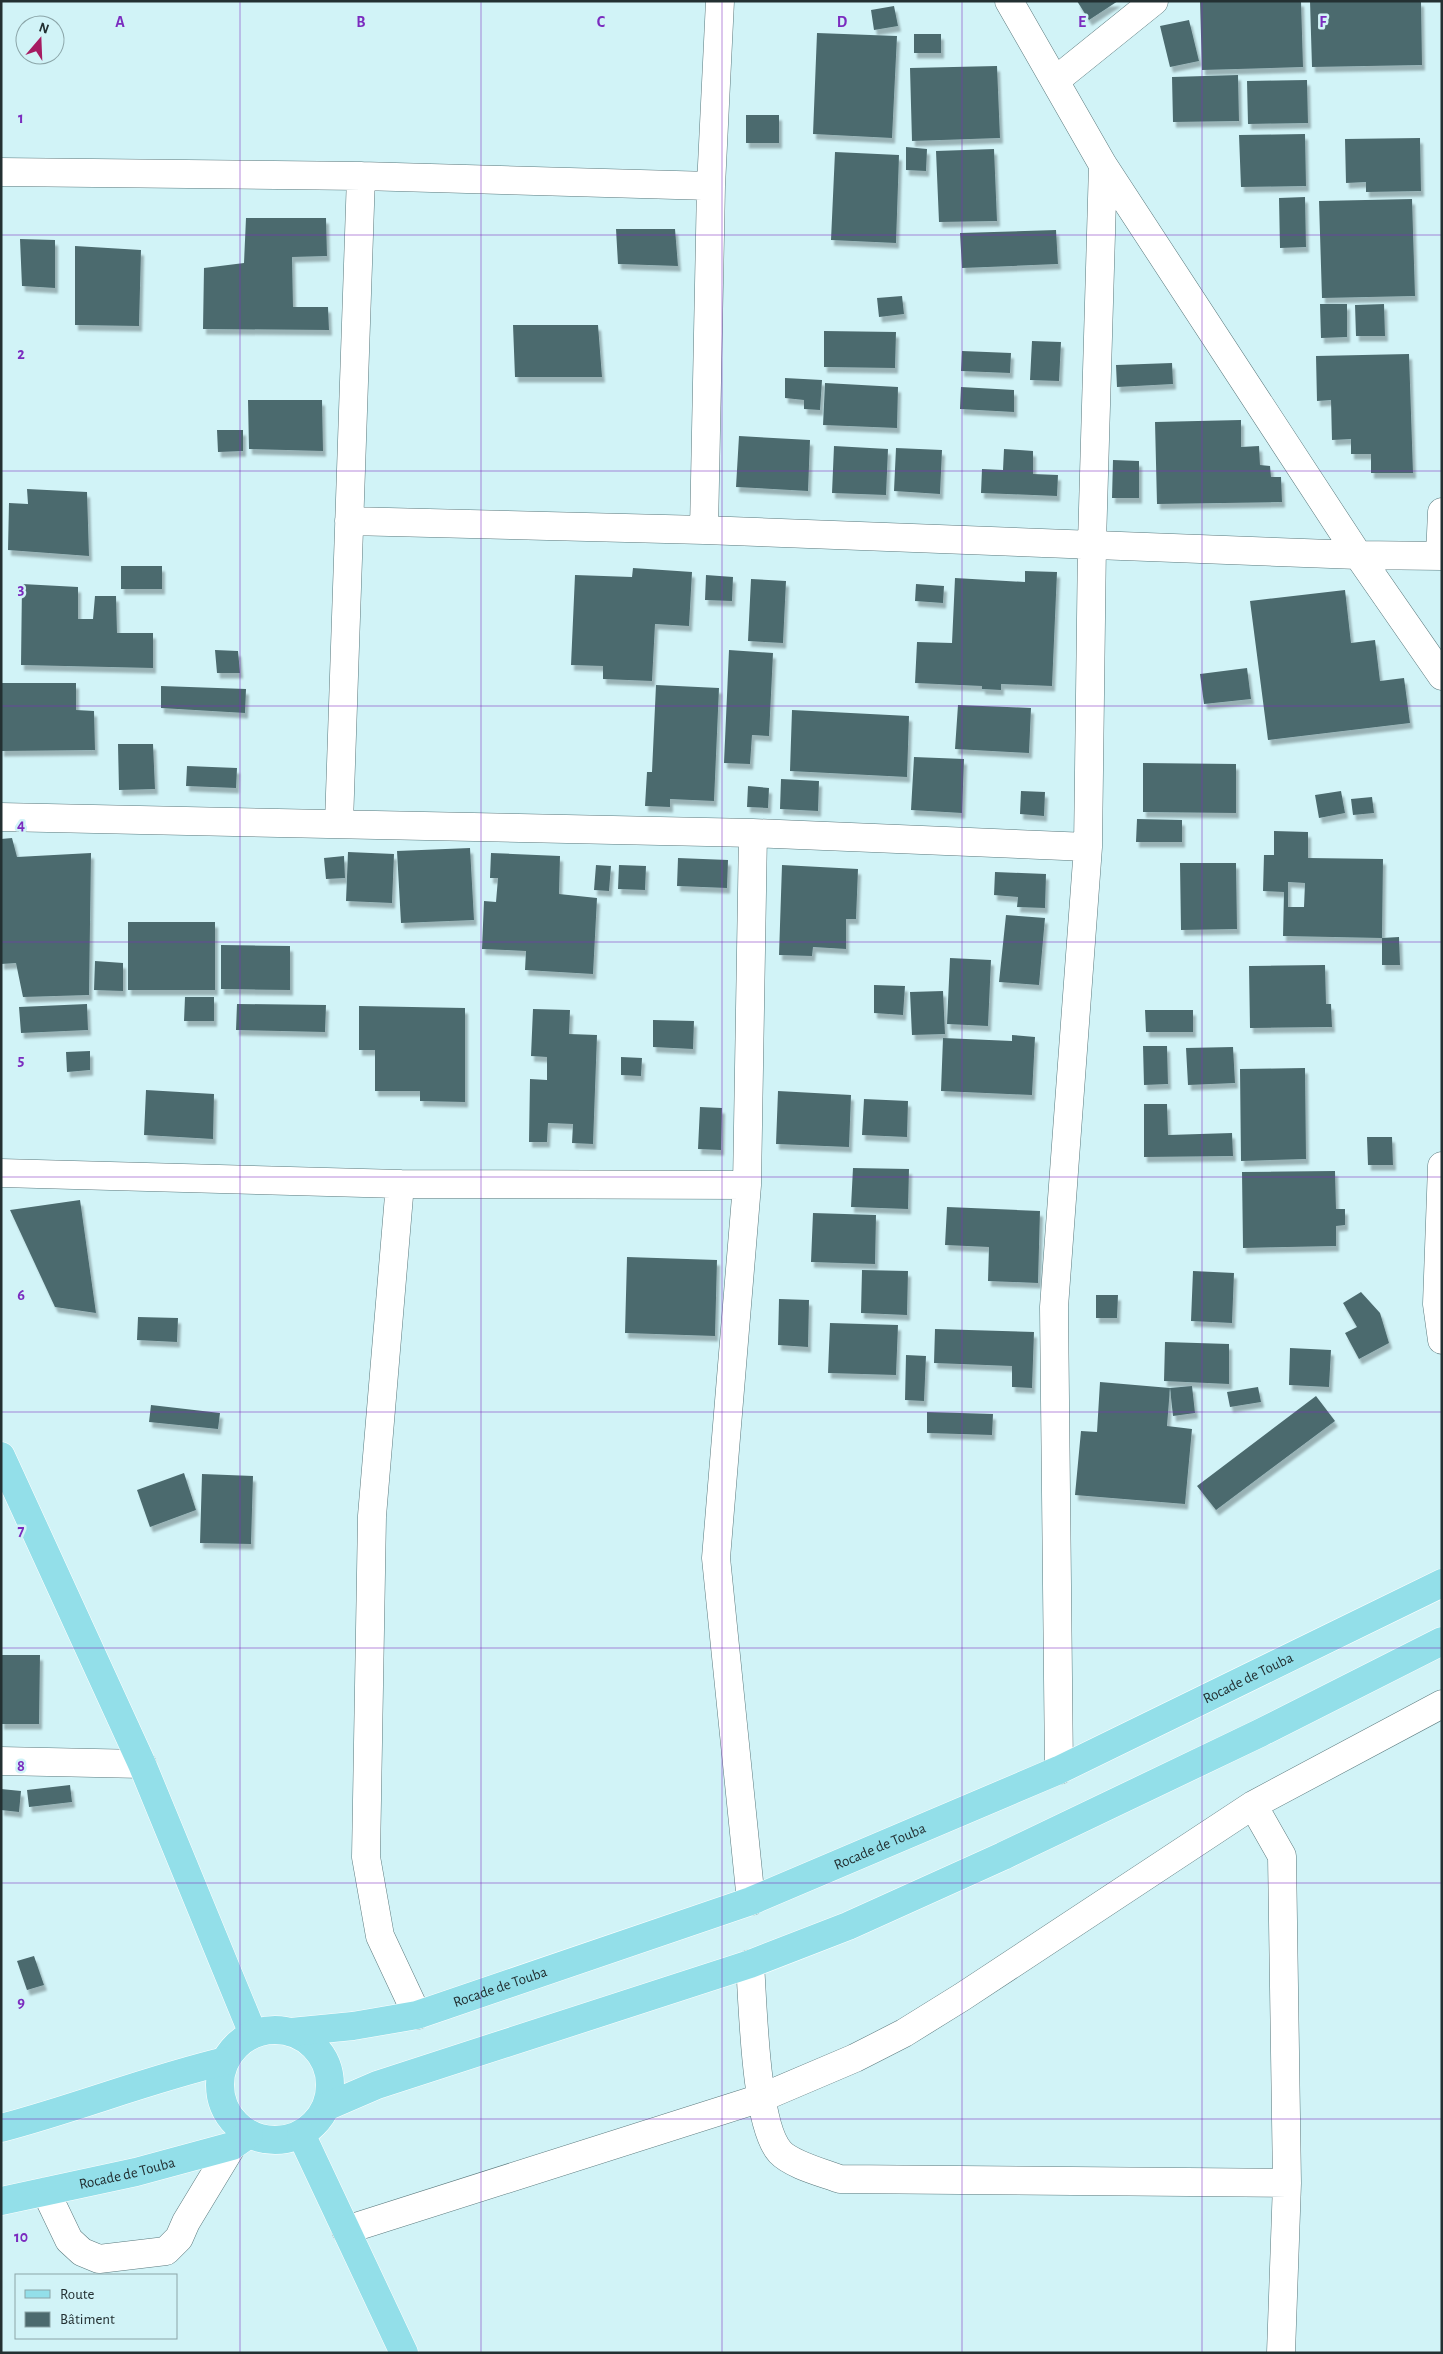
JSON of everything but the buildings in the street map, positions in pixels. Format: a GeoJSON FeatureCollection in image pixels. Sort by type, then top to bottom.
{"type":"FeatureCollection","features":[{"type":"Feature","properties":{"kind":"main road"},"geometry":{"type":"LineString","coordinates":[[4,1471],[142,1764],[253,2034]]}},
{"type":"Feature","properties":{"kind":"main road","name":"Rocade de Touba"},"geometry":{"type":"LineString","coordinates":[[291,2032],[353,2026],[417,2015],[751,1901],[1059,1770],[1442,1583]]}},
{"type":"Feature","properties":{"kind":"main road"},"geometry":{"type":"LineString","coordinates":[[326,2107],[377,2085],[750,1964],[848,1926],[1003,1856],[1260,1733],[1442,1641]]}},
{"type":"Feature","properties":{"kind":"main road"},"geometry":{"type":"LineString","coordinates":[[272,2030],[291,2032],[308,2040],[321,2053],[329,2070],[331,2088],[326,2107],[316,2123],[301,2134],[284,2140],[240,2140],[222,2102],[220,2081],[225,2060],[236,2045],[253,2034],[272,2030]]}},
{"type":"Feature","properties":{"kind":"main road"},"geometry":{"type":"LineString","coordinates":[[1,2128],[36,2119],[172,2073],[225,2060]]}},
{"type":"Feature","properties":{"kind":"main road"},"geometry":{"type":"LineString","coordinates":[[301,2134],[404,2353]]}},
{"type":"Feature","properties":{"kind":"main road","name":"Rocade de Touba"},"geometry":{"type":"LineString","coordinates":[[1,2201],[136,2172],[240,2140]]}},
{"type":"Feature","properties":{"kind":"street"},"geometry":{"type":"LineString","coordinates":[[704,530],[711,186],[720,1]]}},
{"type":"Feature","properties":{"kind":"street"},"geometry":{"type":"LineString","coordinates":[[1009,1],[1103,165],[1358,555],[1442,676]]}},
{"type":"Feature","properties":{"kind":"street"},"geometry":{"type":"LineString","coordinates":[[1056,80],[1154,1]]}},
{"type":"Feature","properties":{"kind":"street"},"geometry":{"type":"LineString","coordinates":[[1059,1770],[1054,1307],[1088,847],[1092,543],[1103,165]]}},
{"type":"Feature","properties":{"kind":"street"},"geometry":{"type":"LineString","coordinates":[[1,172],[361,176],[711,186]]}},
{"type":"Feature","properties":{"kind":"street"},"geometry":{"type":"LineString","coordinates":[[339,823],[361,176]]}},
{"type":"Feature","properties":{"kind":"street"},"geometry":{"type":"LineString","coordinates":[[349,521],[704,530],[1092,543],[1358,555],[1441,556],[1442,512]]}},
{"type":"Feature","properties":{"kind":"street"},"geometry":{"type":"LineString","coordinates":[[1,818],[339,823],[753,833],[1088,847]]}},
{"type":"Feature","properties":{"kind":"street"},"geometry":{"type":"LineString","coordinates":[[751,1901],[716,1558],[747,1185],[753,833]]}},
{"type":"Feature","properties":{"kind":"street"},"geometry":{"type":"LineString","coordinates":[[1442,1166],[1437,1304],[1442,1340]]}},
{"type":"Feature","properties":{"kind":"street"},"geometry":{"type":"LineString","coordinates":[[1,1173],[400,1184],[747,1185]]}},
{"type":"Feature","properties":{"kind":"street"},"geometry":{"type":"LineString","coordinates":[[400,1184],[372,1516],[366,1857],[380,1936],[417,2015]]}},
{"type":"Feature","properties":{"kind":"street"},"geometry":{"type":"LineString","coordinates":[[346,2230],[761,2098],[854,2058],[904,2034],[1253,1805],[1442,1704]]}},
{"type":"Feature","properties":{"kind":"street"},"geometry":{"type":"LineString","coordinates":[[1,1761],[142,1764]]}},
{"type":"Feature","properties":{"kind":"street"},"geometry":{"type":"LineString","coordinates":[[1253,1805],[1282,1856],[1287,2183],[1280,2353]]}},
{"type":"Feature","properties":{"kind":"street"},"geometry":{"type":"LineString","coordinates":[[750,1964],[761,2098],[768,2126],[780,2152],[807,2168],[840,2179],[1287,2183]]}},
{"type":"Feature","properties":{"kind":"street"},"geometry":{"type":"LineString","coordinates":[[1,2113],[36,2119]]}},
{"type":"Feature","properties":{"kind":"street"},"geometry":{"type":"LineString","coordinates":[[46,2192],[69,2240],[82,2252],[99,2259],[166,2251],[179,2238],[186,2222],[240,2140]]}}]}
